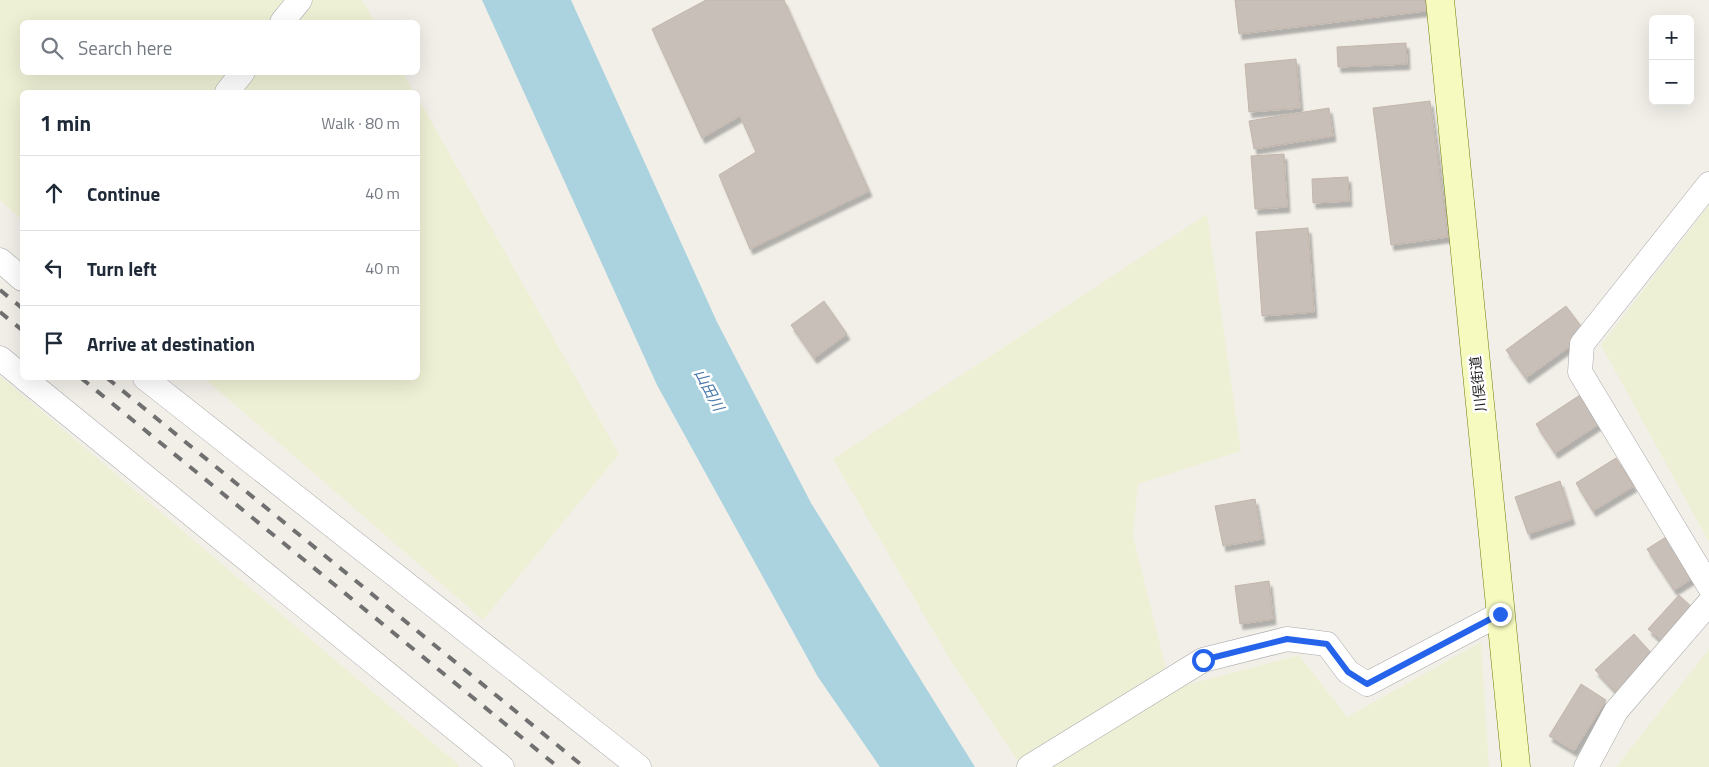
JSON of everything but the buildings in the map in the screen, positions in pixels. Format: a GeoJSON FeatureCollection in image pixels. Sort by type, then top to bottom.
{"type":"FeatureCollection","features":[{"type":"Feature","properties":{"kind":"main road","name":"川俣街道"},"geometry":{"type":"LineString","coordinates":[[1440,0],[1516,767]]}},
{"type":"Feature","properties":{"kind":"street"},"geometry":{"type":"LineString","coordinates":[[284,20],[300,0]]}},
{"type":"Feature","properties":{"kind":"street"},"geometry":{"type":"LineString","coordinates":[[229,90],[241,75]]}},
{"type":"Feature","properties":{"kind":"street"},"geometry":{"type":"LineString","coordinates":[[1709,184],[1582,344],[1580,372],[1709,586]]}},
{"type":"Feature","properties":{"kind":"street"},"geometry":{"type":"LineString","coordinates":[[0,260],[20,277]]}},
{"type":"Feature","properties":{"kind":"street"},"geometry":{"type":"LineString","coordinates":[[0,358],[20,375]]}},
{"type":"Feature","properties":{"kind":"street"},"geometry":{"type":"LineString","coordinates":[[27,380],[495,765]]}},
{"type":"Feature","properties":{"kind":"street"},"geometry":{"type":"LineString","coordinates":[[148,380],[640,767]]}},
{"type":"Feature","properties":{"kind":"street"},"geometry":{"type":"LineString","coordinates":[[1586,767],[1616,711],[1709,602]]}},
{"type":"Feature","properties":{"kind":"street"},"geometry":{"type":"LineString","coordinates":[[1029,767],[1203,660],[1287,639],[1327,644],[1348,672],[1367,684],[1500,614]]}},
{"type":"Feature","properties":{"kind":"green space"},"geometry":{"type":"Polygon","coordinates":[[[0,0],[362,0],[374,20],[20,20],[20,75],[404,75],[413,90],[20,90],[20,218],[0,200],[0,0]]]}},
{"type":"Feature","properties":{"kind":"green space"},"geometry":{"type":"Polygon","coordinates":[[[420,102],[619,454],[483,620],[206,380],[420,380],[420,102]]]}},
{"type":"Feature","properties":{"kind":"green space"},"geometry":{"type":"Polygon","coordinates":[[[1709,205],[1709,542],[1601,345],[1709,205]]]}},
{"type":"Feature","properties":{"kind":"green space"},"geometry":{"type":"Polygon","coordinates":[[[1207,214],[1241,451],[1138,484],[1133,536],[1171,689],[1299,655],[1347,717],[1481,642],[1489,767],[1022,767],[952,663],[833,459],[1207,214]]]}},
{"type":"Feature","properties":{"kind":"green space"},"geometry":{"type":"Polygon","coordinates":[[[0,376],[459,765],[458,767],[0,767],[0,376]]]}},
{"type":"Feature","properties":{"kind":"green space"},"geometry":{"type":"Polygon","coordinates":[[[1709,649],[1709,767],[1616,767],[1709,649]]]}},
{"type":"Feature","properties":{"kind":"water","name":"山田川"},"geometry":{"type":"Polygon","coordinates":[[[482,0],[571,0],[717,322],[811,503],[975,767],[880,767],[818,677],[657,385],[482,0]]]}},
{"type":"Feature","properties":{"kind":"railway"},"geometry":{"type":"LineString","coordinates":[[0,290],[20,306]]}},
{"type":"Feature","properties":{"kind":"railway"},"geometry":{"type":"LineString","coordinates":[[0,312],[20,328]]}},
{"type":"Feature","properties":{"kind":"railway"},"geometry":{"type":"LineString","coordinates":[[83,380],[558,767]]}},
{"type":"Feature","properties":{"kind":"railway"},"geometry":{"type":"LineString","coordinates":[[109,380],[584,767]]}},
{"type":"Feature","properties":{"kind":"route"},"geometry":{"type":"LineString","coordinates":[[1203,660],[1287,639],[1327,644],[1348,672],[1367,684],[1500,614]]}}]}
